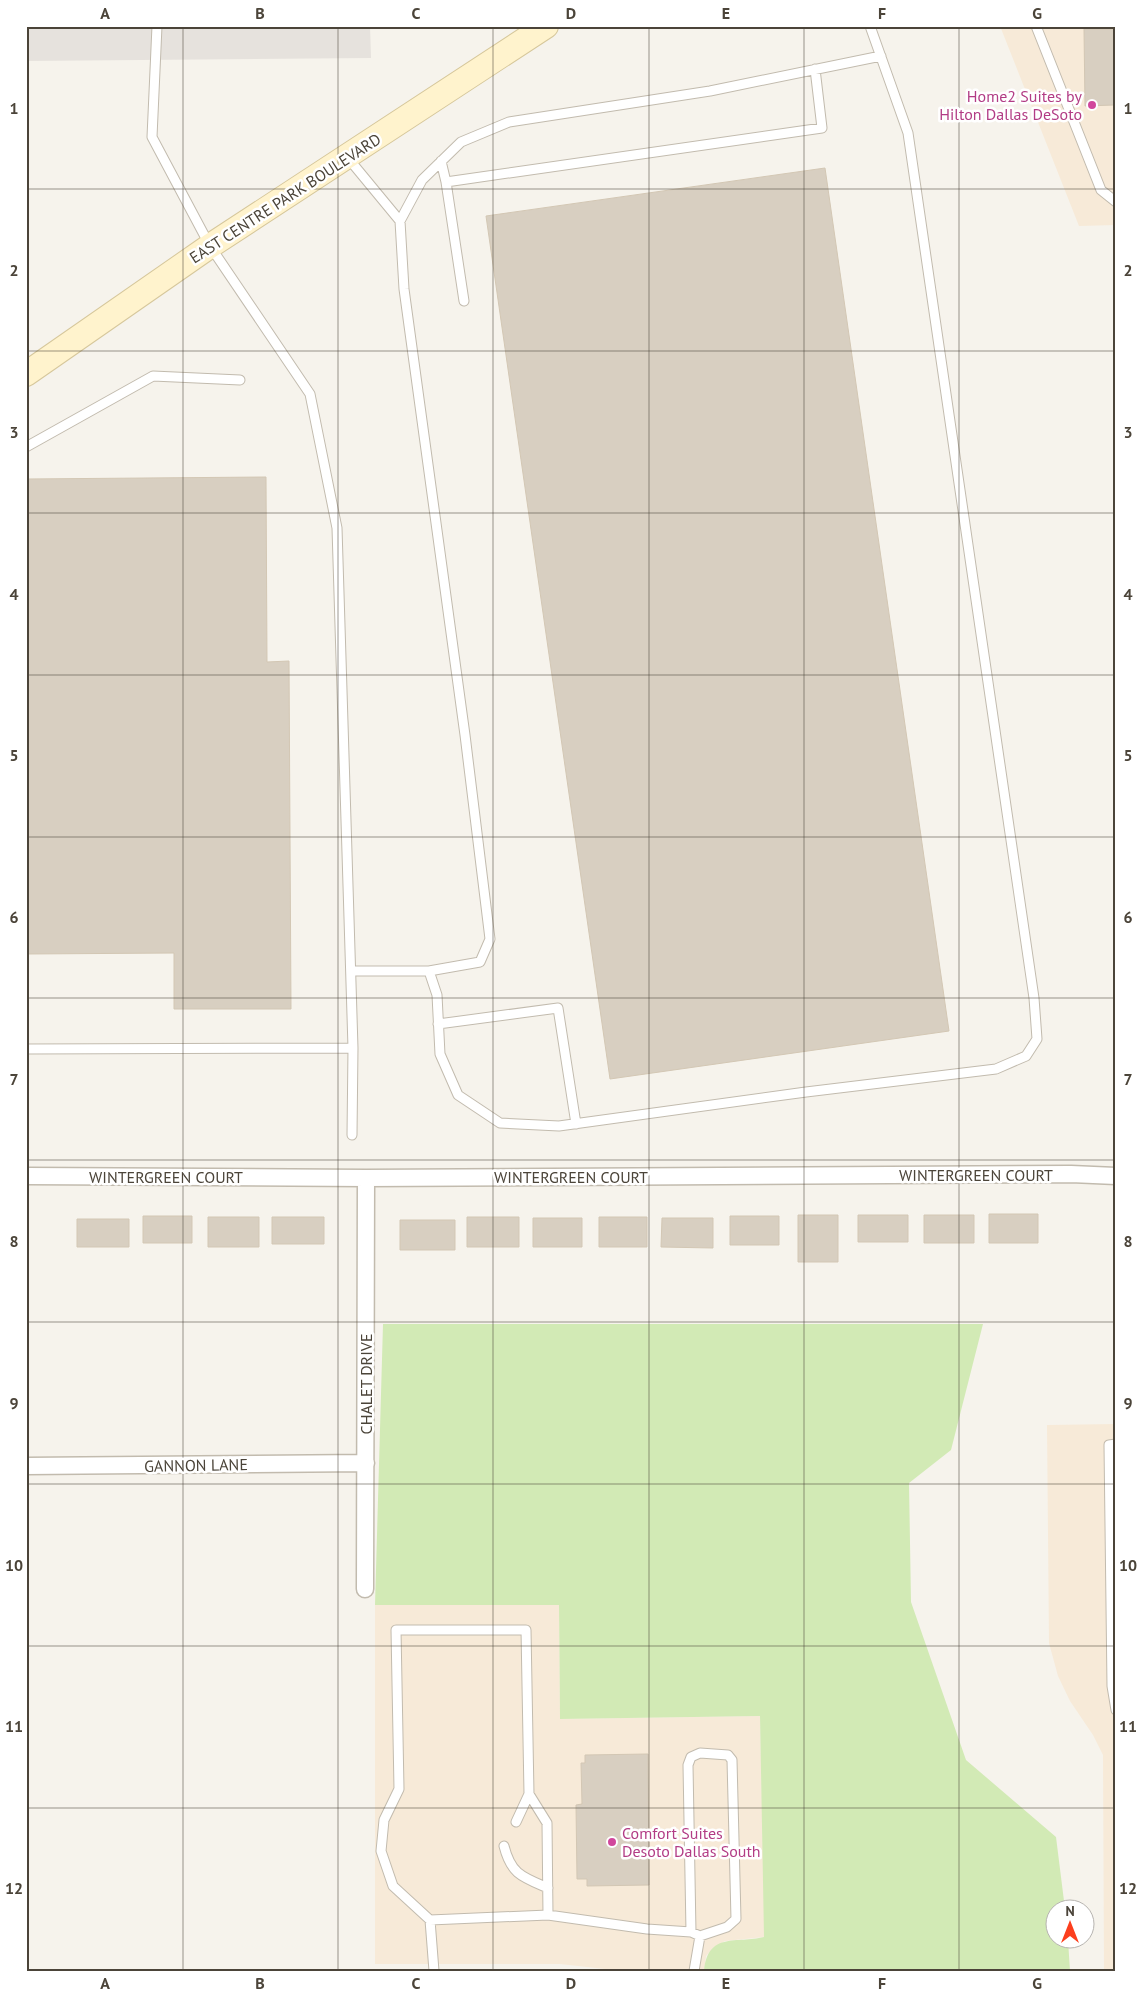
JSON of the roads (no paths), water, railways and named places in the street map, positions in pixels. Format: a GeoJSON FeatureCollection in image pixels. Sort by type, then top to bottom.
{"type":"FeatureCollection","features":[{"type":"Feature","properties":{"kind":"street","name":"EAST CENTRE PARK BOULEVARD"},"geometry":{"type":"LineString","coordinates":[[26,374],[210,246],[546,26]]}},
{"type":"Feature","properties":{"kind":"street","name":"WINTERGREEN COURT"},"geometry":{"type":"LineString","coordinates":[[26,1176],[366,1178],[1071,1174],[1116,1176]]}},
{"type":"Feature","properties":{"kind":"street","name":"CHALET DRIVE"},"geometry":{"type":"LineString","coordinates":[[366,1178],[366,1590]]}},
{"type":"Feature","properties":{"kind":"street","name":"GANNON LANE"},"geometry":{"type":"LineString","coordinates":[[26,1466],[366,1463]]}},
{"type":"Feature","properties":{"kind":"lane"},"geometry":{"type":"LineString","coordinates":[[157,26],[152,137],[210,246],[310,394],[337,528],[353,1048],[352,1135]]}},
{"type":"Feature","properties":{"kind":"lane"},"geometry":{"type":"LineString","coordinates":[[429,971],[437,995],[440,1054],[458,1095],[500,1124],[559,1126],[806,1092],[996,1069],[1026,1056],[1037,1039],[1034,998],[908,133],[870,26]]}},
{"type":"Feature","properties":{"kind":"lane"},"geometry":{"type":"LineString","coordinates":[[1036,26],[1101,190],[1116,202]]}},
{"type":"Feature","properties":{"kind":"lane"},"geometry":{"type":"LineString","coordinates":[[351,971],[429,971],[480,962],[490,938],[466,735],[406,298],[400,221],[422,180],[461,142],[510,122],[710,90],[880,56]]}},
{"type":"Feature","properties":{"kind":"lane"},"geometry":{"type":"LineString","coordinates":[[446,182],[822,128],[815,69]]}},
{"type":"Feature","properties":{"kind":"lane"},"geometry":{"type":"LineString","coordinates":[[347,156],[400,221]]}},
{"type":"Feature","properties":{"kind":"lane"},"geometry":{"type":"LineString","coordinates":[[441,161],[446,182],[464,301]]}},
{"type":"Feature","properties":{"kind":"lane"},"geometry":{"type":"LineString","coordinates":[[26,447],[153,376],[240,380]]}},
{"type":"Feature","properties":{"kind":"lane"},"geometry":{"type":"LineString","coordinates":[[438,1024],[558,1008],[576,1124]]}},
{"type":"Feature","properties":{"kind":"lane"},"geometry":{"type":"LineString","coordinates":[[26,1049],[353,1048]]}},
{"type":"Feature","properties":{"kind":"lane"},"geometry":{"type":"LineString","coordinates":[[1116,1444],[1109,1445],[1112,1686],[1116,1710]]}},
{"type":"Feature","properties":{"kind":"lane"},"geometry":{"type":"LineString","coordinates":[[434,1971],[430,1920],[393,1886],[381,1851],[384,1820],[399,1789],[396,1630],[526,1630],[529,1794],[516,1822]]}},
{"type":"Feature","properties":{"kind":"lane"},"geometry":{"type":"LineString","coordinates":[[430,1920],[548,1915],[647,1929],[690,1932],[700,1936],[727,1927],[736,1919],[732,1760],[728,1755],[700,1753],[691,1757],[688,1765],[690,1932]]}},
{"type":"Feature","properties":{"kind":"lane"},"geometry":{"type":"LineString","coordinates":[[529,1794],[547,1823],[548,1915]]}},
{"type":"Feature","properties":{"kind":"lane"},"geometry":{"type":"LineString","coordinates":[[504,1846],[508,1864],[526,1878],[548,1888]]}},
{"type":"Feature","properties":{"kind":"lane"},"geometry":{"type":"LineString","coordinates":[[694,1971],[700,1936]]}},
{"type":"Feature","properties":{"kind":"place","name":"Home2 Suites by Hilton Dallas DeSoto"},"geometry":{"type":"Point","coordinates":[1092,105]}},
{"type":"Feature","properties":{"kind":"place","name":"Comfort Suites Desoto Dallas South"},"geometry":{"type":"Point","coordinates":[612,1842]}}]}
